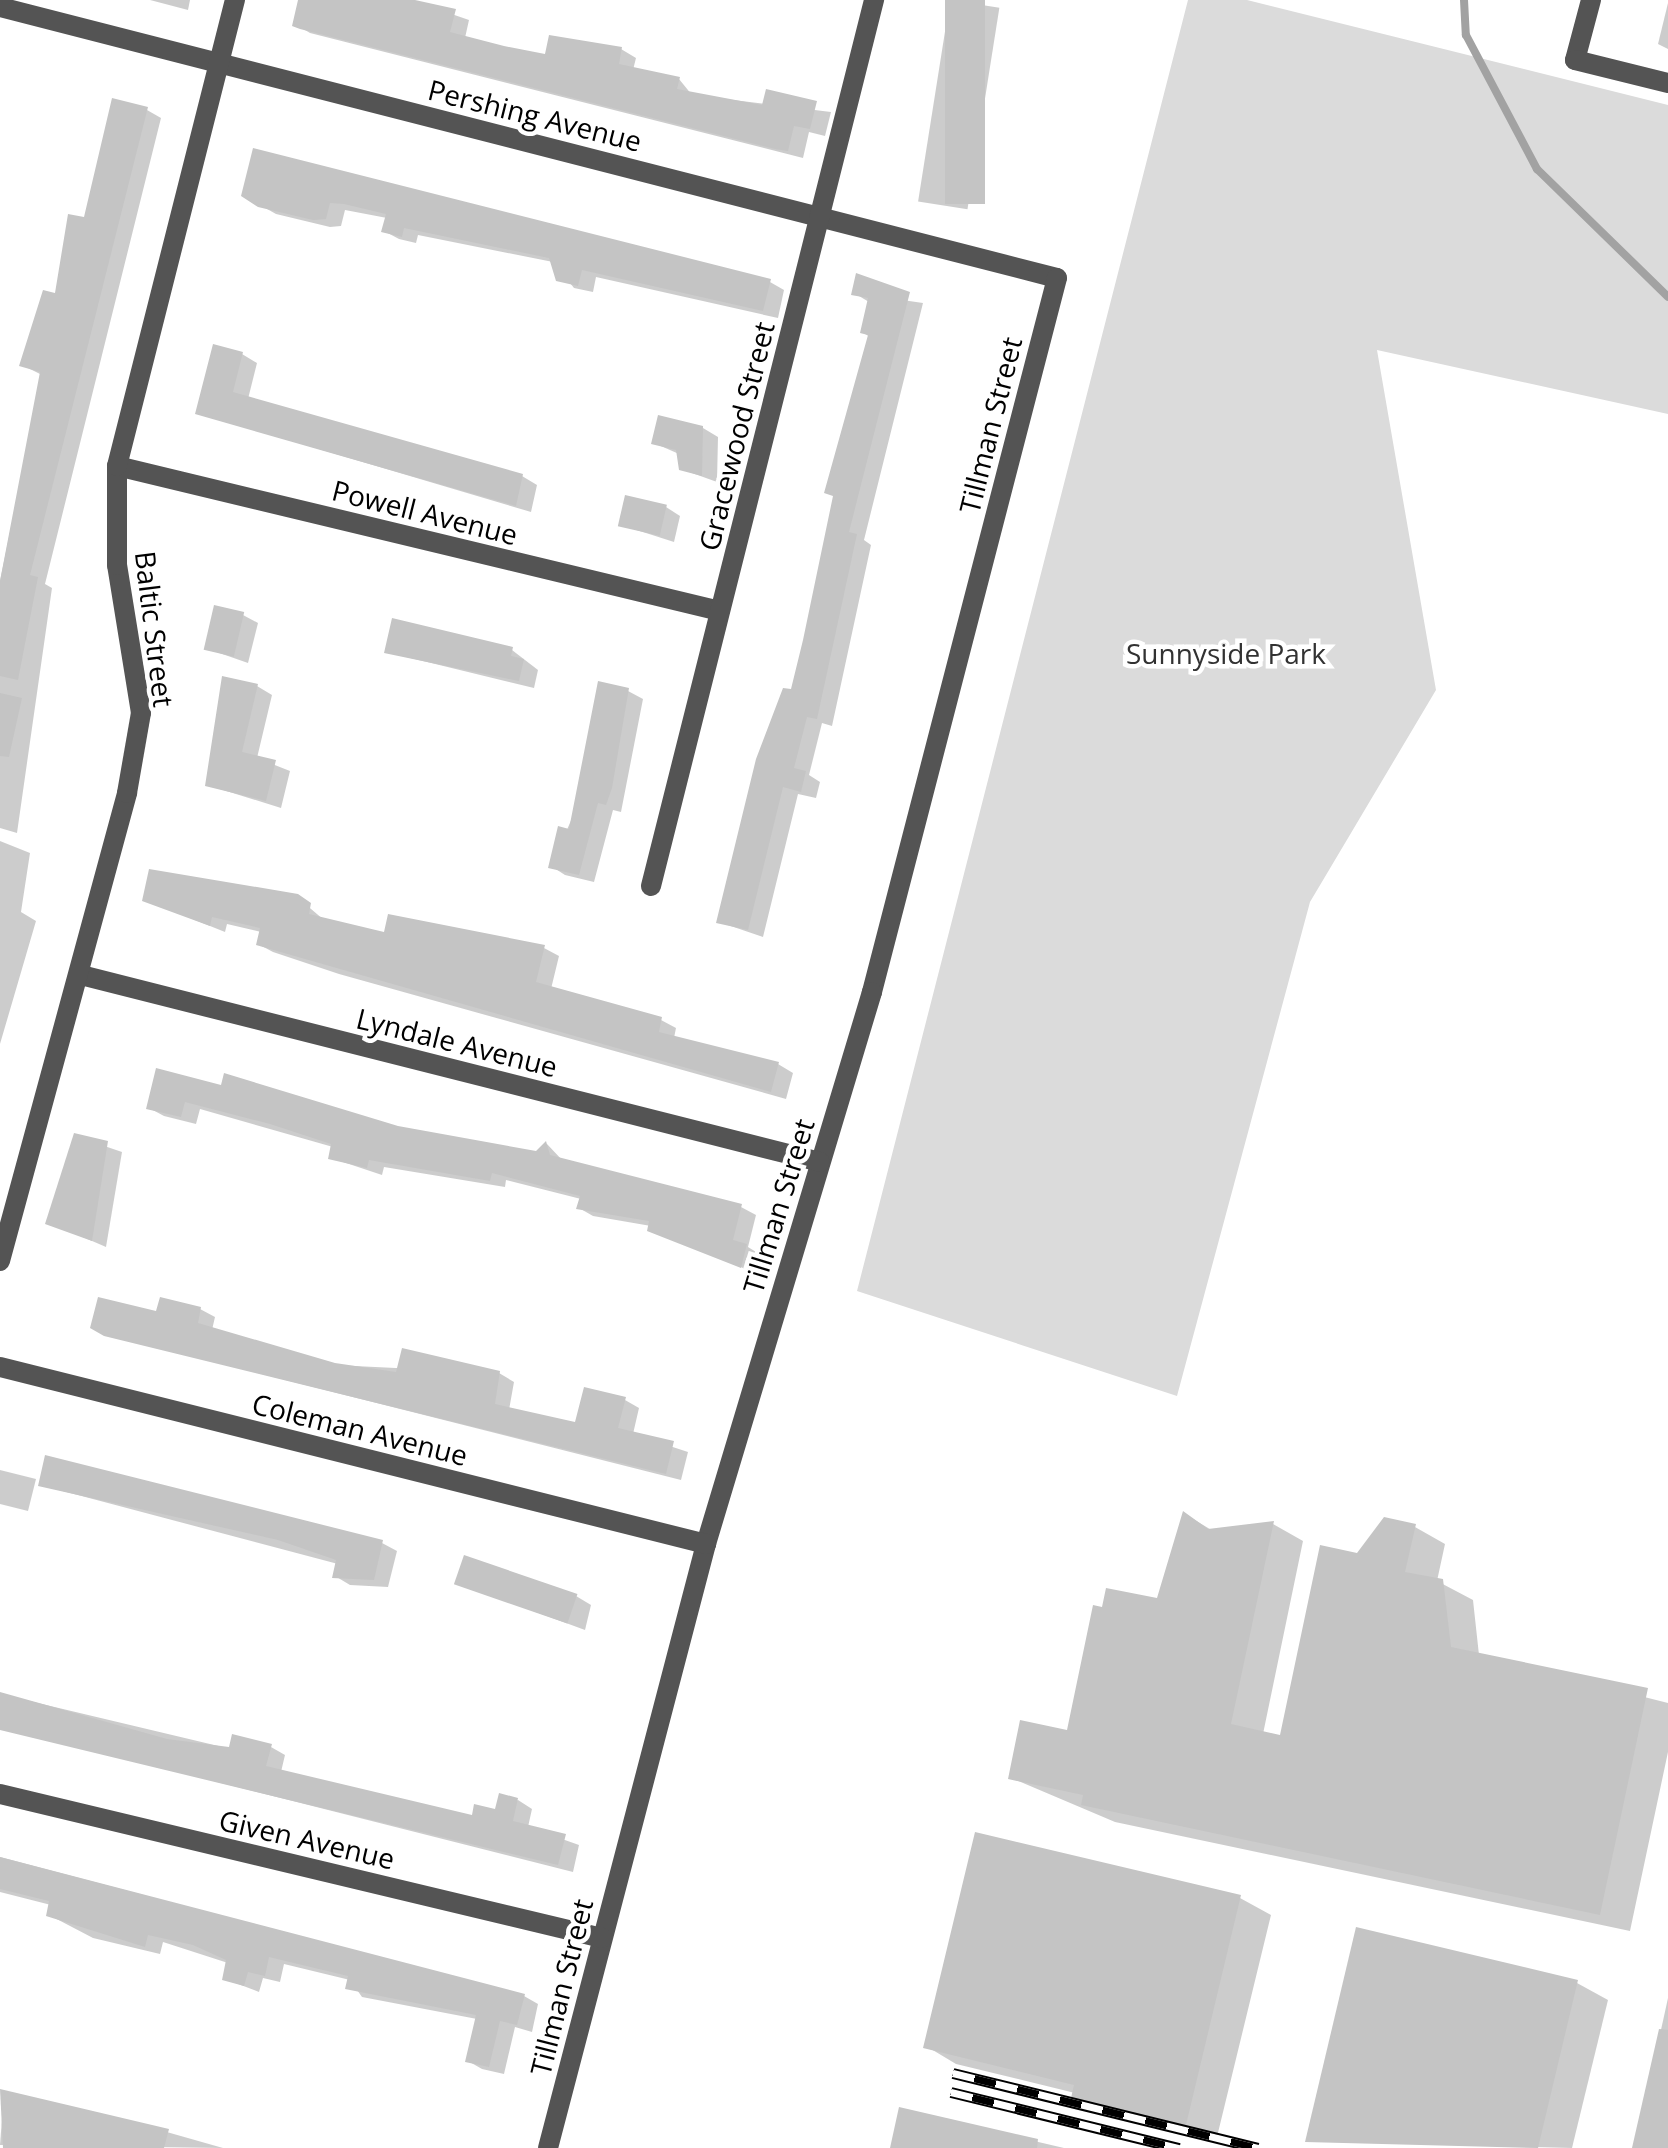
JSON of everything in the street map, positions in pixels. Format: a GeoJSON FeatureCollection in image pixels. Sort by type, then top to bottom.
{"type":"FeatureCollection","features":[{"type":"Feature","properties":{"kind":"street","name":"Baltic Street"},"geometry":{"type":"LineString","coordinates":[[0,1261],[81,974],[141,713],[116,565],[118,466],[235,0]]}},
{"type":"Feature","properties":{"kind":"street","name":"Gracewood Street"},"geometry":{"type":"LineString","coordinates":[[651,886],[874,0]]}},
{"type":"Feature","properties":{"kind":"street"},"geometry":{"type":"LineString","coordinates":[[1592,0],[1575,60],[1668,83]]}},
{"type":"Feature","properties":{"kind":"street","name":"Pershing Avenue"},"geometry":{"type":"LineString","coordinates":[[0,7],[821,214],[1056,278]]}},
{"type":"Feature","properties":{"kind":"street","name":"Tillman Street"},"geometry":{"type":"LineString","coordinates":[[548,2148],[706,1544],[820,1162],[1056,278]]}},
{"type":"Feature","properties":{"kind":"street","name":"Powell Avenue"},"geometry":{"type":"LineString","coordinates":[[118,466],[720,611]]}},
{"type":"Feature","properties":{"kind":"street","name":"Lyndale Avenue"},"geometry":{"type":"LineString","coordinates":[[81,974],[820,1162]]}},
{"type":"Feature","properties":{"kind":"street","name":"Coleman Avenue"},"geometry":{"type":"LineString","coordinates":[[0,1367],[706,1544]]}},
{"type":"Feature","properties":{"kind":"street","name":"Given Avenue"},"geometry":{"type":"LineString","coordinates":[[0,1794],[602,1938]]}},
{"type":"Feature","properties":{"kind":"green space","name":"Sunnyside Park"},"geometry":{"type":"Polygon","coordinates":[[[1188,0],[1247,0],[1668,105],[1668,414],[1377,350],[1436,690],[1310,902],[1177,1396],[857,1291],[1188,0]]]}},
{"type":"Feature","properties":{"kind":"building"},"geometry":{"type":"Polygon","coordinates":[[[298,0],[415,0],[456,9],[450,32],[504,46],[545,54],[549,35],[622,47],[619,64],[680,77],[677,89],[762,105],[766,89],[817,101],[810,129],[794,126],[788,151],[775,149],[300,29],[292,26],[298,0]]]}},
{"type":"Feature","properties":{"kind":"building"},"geometry":{"type":"Polygon","coordinates":[[[945,0],[985,0],[985,204],[945,204],[945,0]]]}},
{"type":"Feature","properties":{"kind":"building"},"geometry":{"type":"Polygon","coordinates":[[[112,98],[148,107],[30,575],[38,577],[18,680],[0,676],[0,581],[40,372],[19,366],[43,290],[55,293],[68,214],[84,217],[112,98]]]}},
{"type":"Feature","properties":{"kind":"building"},"geometry":{"type":"Polygon","coordinates":[[[253,148],[771,279],[763,311],[582,270],[578,286],[556,281],[549,258],[404,228],[402,237],[381,232],[386,214],[344,204],[330,203],[326,219],[313,220],[258,207],[241,196],[253,148]]]}},
{"type":"Feature","properties":{"kind":"building"},"geometry":{"type":"Polygon","coordinates":[[[856,273],[910,292],[849,532],[857,534],[817,719],[807,717],[794,768],[806,771],[801,792],[783,787],[748,930],[716,923],[756,759],[783,688],[791,689],[803,640],[833,496],[824,493],[868,335],[860,333],[868,298],[851,295],[856,273]]]}},
{"type":"Feature","properties":{"kind":"building"},"geometry":{"type":"Polygon","coordinates":[[[213,344],[243,352],[233,392],[523,474],[516,506],[195,414],[213,344]]]}},
{"type":"Feature","properties":{"kind":"building"},"geometry":{"type":"Polygon","coordinates":[[[658,415],[703,426],[702,476],[679,470],[676,450],[651,444],[658,415]]]}},
{"type":"Feature","properties":{"kind":"building"},"geometry":{"type":"Polygon","coordinates":[[[625,495],[667,505],[660,536],[618,526],[625,495]]]}},
{"type":"Feature","properties":{"kind":"building"},"geometry":{"type":"Polygon","coordinates":[[[214,605],[244,612],[234,657],[204,650],[214,605]]]}},
{"type":"Feature","properties":{"kind":"building"},"geometry":{"type":"Polygon","coordinates":[[[392,618],[513,647],[511,656],[524,659],[519,681],[384,653],[392,618]]]}},
{"type":"Feature","properties":{"kind":"building"},"geometry":{"type":"Polygon","coordinates":[[[222,676],[258,684],[242,752],[276,760],[266,801],[205,786],[222,676]]]}},
{"type":"Feature","properties":{"kind":"building"},"geometry":{"type":"Polygon","coordinates":[[[598,681],[629,688],[612,788],[606,805],[598,803],[579,875],[548,868],[558,826],[569,829],[598,681]]]}},
{"type":"Feature","properties":{"kind":"building"},"geometry":{"type":"Polygon","coordinates":[[[0,693],[22,698],[9,757],[0,756],[0,693]]]}},
{"type":"Feature","properties":{"kind":"building"},"geometry":{"type":"Polygon","coordinates":[[[149,869],[298,894],[311,903],[309,914],[384,932],[388,914],[545,945],[536,982],[662,1017],[659,1032],[779,1062],[771,1092],[256,945],[260,928],[212,917],[210,926],[142,901],[149,869]]]}},
{"type":"Feature","properties":{"kind":"building"},"geometry":{"type":"Polygon","coordinates":[[[156,1068],[221,1085],[224,1073],[398,1126],[536,1151],[546,1141],[550,1155],[742,1204],[733,1240],[747,1244],[741,1268],[647,1231],[649,1221],[576,1209],[580,1196],[492,1173],[490,1181],[369,1160],[367,1168],[328,1159],[331,1144],[185,1102],[181,1117],[146,1109],[156,1068]]]}},
{"type":"Feature","properties":{"kind":"building"},"geometry":{"type":"Polygon","coordinates":[[[74,1133],[108,1141],[92,1241],[45,1224],[74,1133]]]}},
{"type":"Feature","properties":{"kind":"building"},"geometry":{"type":"Polygon","coordinates":[[[98,1297],[156,1311],[160,1297],[201,1307],[198,1323],[335,1363],[396,1372],[402,1348],[500,1371],[495,1404],[575,1422],[584,1387],[626,1397],[618,1428],[674,1441],[666,1474],[104,1336],[90,1328],[98,1297]]]}},
{"type":"Feature","properties":{"kind":"building"},"geometry":{"type":"Polygon","coordinates":[[[45,1455],[383,1540],[374,1580],[332,1578],[336,1560],[278,1540],[38,1486],[45,1455]]]}},
{"type":"Feature","properties":{"kind":"building"},"geometry":{"type":"Polygon","coordinates":[[[1183,1511],[1208,1529],[1274,1521],[1231,1724],[1280,1735],[1320,1545],[1357,1553],[1384,1517],[1416,1524],[1405,1572],[1443,1579],[1451,1647],[1648,1688],[1600,1915],[1081,1805],[1083,1795],[1008,1779],[1020,1720],[1067,1730],[1093,1605],[1102,1607],[1106,1588],[1157,1598],[1183,1511]]]}},
{"type":"Feature","properties":{"kind":"building"},"geometry":{"type":"Polygon","coordinates":[[[464,1555],[577,1594],[567,1623],[454,1584],[464,1555]]]}},
{"type":"Feature","properties":{"kind":"building"},"geometry":{"type":"Polygon","coordinates":[[[0,1692],[167,1739],[229,1747],[232,1734],[272,1744],[266,1766],[472,1815],[474,1804],[495,1809],[499,1793],[518,1798],[513,1821],[566,1834],[558,1865],[0,1730],[0,1692]]]}},
{"type":"Feature","properties":{"kind":"building"},"geometry":{"type":"Polygon","coordinates":[[[975,1832],[1241,1895],[1186,2125],[1071,2098],[1074,2085],[923,2048],[975,1832]]]}},
{"type":"Feature","properties":{"kind":"building"},"geometry":{"type":"Polygon","coordinates":[[[0,1857],[525,1994],[517,2025],[500,2021],[489,2067],[465,2062],[476,2015],[345,1989],[348,1976],[269,1957],[265,1976],[248,1972],[244,1986],[222,1980],[226,1960],[193,1945],[148,1935],[145,1947],[46,1916],[49,1901],[0,1889],[0,1857]]]}},
{"type":"Feature","properties":{"kind":"building"},"geometry":{"type":"Polygon","coordinates":[[[1356,1927],[1578,1980],[1538,2148],[1305,2142],[1356,1927]]]}},
{"type":"Feature","properties":{"kind":"building"},"geometry":{"type":"Polygon","coordinates":[[[1659,2029],[1668,2030],[1668,2148],[1632,2148],[1659,2029]]]}},
{"type":"Feature","properties":{"kind":"building"},"geometry":{"type":"Polygon","coordinates":[[[0,2089],[169,2129],[164,2148],[3,2148],[0,2089]]]}},
{"type":"Feature","properties":{"kind":"building"},"geometry":{"type":"Polygon","coordinates":[[[899,2107],[1038,2139],[1037,2148],[890,2148],[899,2107]]]}},
{"type":"Feature","properties":{"kind":"waterway"},"geometry":{"type":"LineString","coordinates":[[1464,0],[1466,35],[1537,169],[1668,297]]}},
{"type":"Feature","properties":{"kind":"railway"},"geometry":{"type":"LineString","coordinates":[[953,2073],[1258,2148]]}},
{"type":"Feature","properties":{"kind":"railway"},"geometry":{"type":"LineString","coordinates":[[951,2092],[1179,2148]]}}]}
